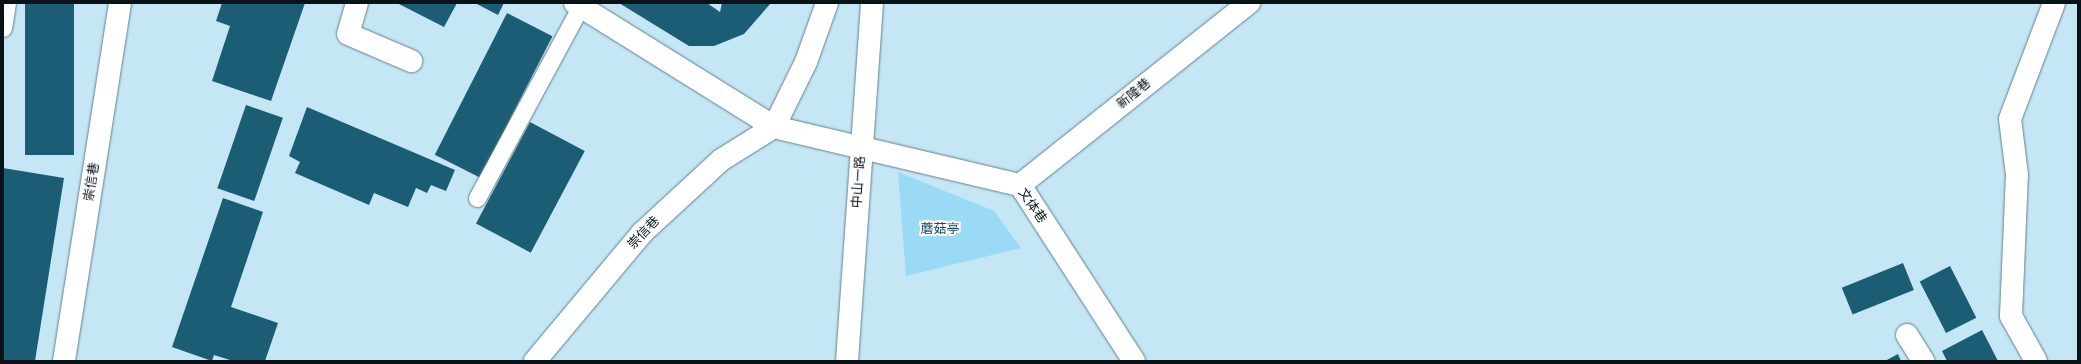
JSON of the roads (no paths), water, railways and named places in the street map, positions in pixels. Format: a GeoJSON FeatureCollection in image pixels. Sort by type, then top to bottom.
{"type":"FeatureCollection","features":[{"type":"Feature","properties":{"kind":"street","name":"崇信巷"},"geometry":{"type":"LineString","coordinates":[[64,361],[120,3]]}},
{"type":"Feature","properties":{"kind":"street"},"geometry":{"type":"LineString","coordinates":[[358,3],[348,34],[411,61]]}},
{"type":"Feature","properties":{"kind":"street"},"geometry":{"type":"LineString","coordinates":[[774,127],[806,62],[827,3]]}},
{"type":"Feature","properties":{"kind":"street","name":"中山一路"},"geometry":{"type":"LineString","coordinates":[[847,361],[872,3]]}},
{"type":"Feature","properties":{"kind":"street","name":"新隆巷"},"geometry":{"type":"LineString","coordinates":[[1020,185],[1249,3]]}},
{"type":"Feature","properties":{"kind":"street"},"geometry":{"type":"LineString","coordinates":[[2036,361],[2011,316],[2017,175],[2010,119],[2054,3]]}},
{"type":"Feature","properties":{"kind":"street","name":"文体巷"},"geometry":{"type":"LineString","coordinates":[[578,5],[774,127],[861,146],[1020,185],[1134,361]]}},
{"type":"Feature","properties":{"kind":"street","name":"崇信巷"},"geometry":{"type":"LineString","coordinates":[[535,361],[642,233],[721,160],[774,127]]}},
{"type":"Feature","properties":{"kind":"street"},"geometry":{"type":"LineString","coordinates":[[1907,335],[1923,361]]}},
{"type":"Feature","properties":{"kind":"lane"},"geometry":{"type":"LineString","coordinates":[[3,28],[7,3]]}},
{"type":"Feature","properties":{"kind":"lane"},"geometry":{"type":"LineString","coordinates":[[477,198],[578,5]]}},
{"type":"Feature","properties":{"kind":"park label","name":"蘑菇亭"},"geometry":{"type":"Point","coordinates":[940,229]}}]}
